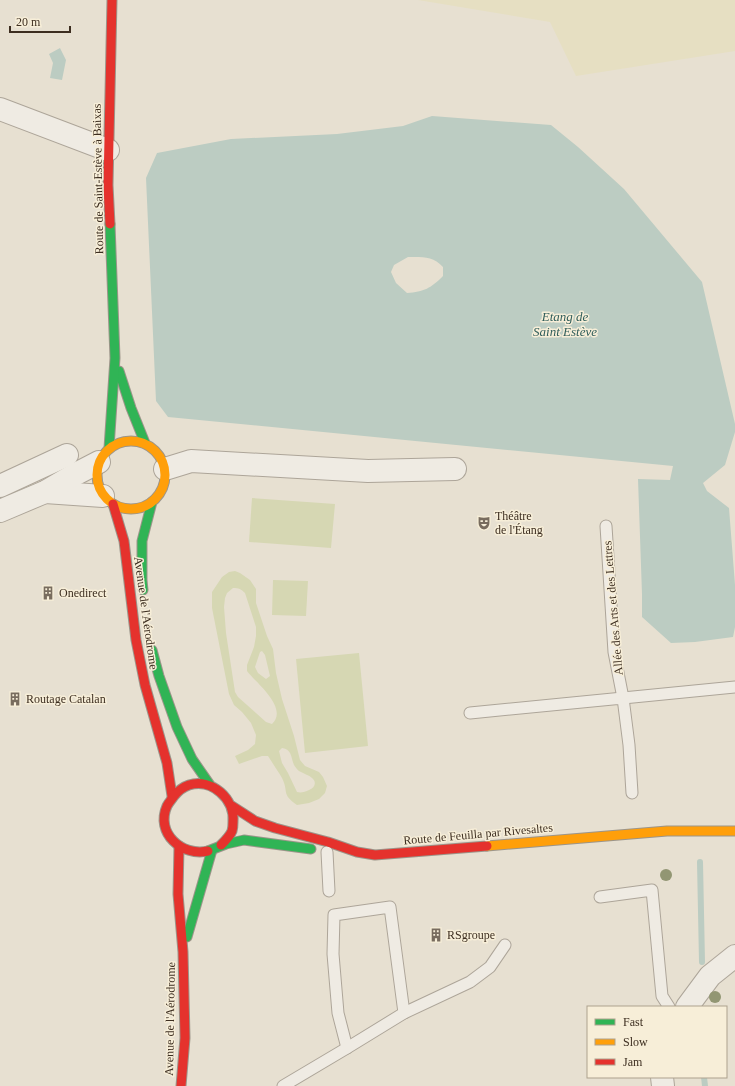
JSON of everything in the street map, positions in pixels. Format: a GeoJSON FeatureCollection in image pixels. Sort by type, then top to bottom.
{"type":"FeatureCollection","features":[{"type":"Feature","properties":{"kind":"street","name":"Route de Saint-Estève à Baixas"},"geometry":{"type":"LineString","coordinates":[[104,455],[115,358],[108,185],[112,0]]}},
{"type":"Feature","properties":{"kind":"street"},"geometry":{"type":"LineString","coordinates":[[0,109],[108,150]]}},
{"type":"Feature","properties":{"kind":"street","name":"Route de Saint-Estève à Baixas"},"geometry":{"type":"LineString","coordinates":[[115,358],[131,408],[145,443]]}},
{"type":"Feature","properties":{"kind":"street"},"geometry":{"type":"LineString","coordinates":[[0,510],[45,492],[74,475],[126,440],[145,443],[158,453],[165,469],[163,487],[152,502],[132,509],[108,500],[45,492]]}},
{"type":"Feature","properties":{"kind":"street"},"geometry":{"type":"LineString","coordinates":[[0,486],[68,455]]}},
{"type":"Feature","properties":{"kind":"street"},"geometry":{"type":"LineString","coordinates":[[104,455],[97,479],[108,500]]}},
{"type":"Feature","properties":{"kind":"street"},"geometry":{"type":"LineString","coordinates":[[165,469],[191,461],[368,471],[455,469]]}},
{"type":"Feature","properties":{"kind":"street","name":"Avenue de l'Aérodrome"},"geometry":{"type":"LineString","coordinates":[[108,500],[124,541],[136,640],[145,685],[167,763],[172,796]]}},
{"type":"Feature","properties":{"kind":"street","name":"Avenue de l'Aérodrome"},"geometry":{"type":"LineString","coordinates":[[145,602],[142,580],[142,541],[152,502]]}},
{"type":"Feature","properties":{"kind":"street","name":"Avenue de l'Aérodrome"},"geometry":{"type":"LineString","coordinates":[[149,640],[159,676],[177,727],[192,759],[210,785]]}},
{"type":"Feature","properties":{"kind":"street"},"geometry":{"type":"LineString","coordinates":[[221,845],[233,828],[234,817],[232,806],[226,797],[219,790],[210,785],[189,785],[180,789],[172,796],[166,806],[164,817],[166,828],[171,839],[189,852],[201,853],[212,850],[221,845],[245,840],[327,852],[356,852]]}},
{"type":"Feature","properties":{"kind":"street","name":"Route de Feuilla par Rivesaltes"},"geometry":{"type":"LineString","coordinates":[[232,806],[255,821],[275,828],[328,842],[356,852],[375,855],[667,831],[735,831]]}},
{"type":"Feature","properties":{"kind":"street","name":"Avenue de l'Aérodrome"},"geometry":{"type":"LineString","coordinates":[[179,846],[178,894],[183,952],[184,1038],[181,1086]]}},
{"type":"Feature","properties":{"kind":"street","name":"Avenue de l'Aérodrome"},"geometry":{"type":"LineString","coordinates":[[183,952],[212,850]]}},
{"type":"Feature","properties":{"kind":"street"},"geometry":{"type":"LineString","coordinates":[[688,1006],[710,976],[735,956]]}},
{"type":"Feature","properties":{"kind":"lane","name":"Allée des Arts et des Lettres"},"geometry":{"type":"LineString","coordinates":[[606,526],[614,652],[629,745],[632,793]]}},
{"type":"Feature","properties":{"kind":"lane"},"geometry":{"type":"LineString","coordinates":[[470,714],[735,687]]}},
{"type":"Feature","properties":{"kind":"lane"},"geometry":{"type":"LineString","coordinates":[[327,852],[329,891]]}},
{"type":"Feature","properties":{"kind":"lane"},"geometry":{"type":"LineString","coordinates":[[600,897],[652,890],[662,996],[668,1006]]}},
{"type":"Feature","properties":{"kind":"lane"},"geometry":{"type":"LineString","coordinates":[[347,1048],[338,1013],[333,954],[334,915],[390,907],[404,1013]]}},
{"type":"Feature","properties":{"kind":"lane"},"geometry":{"type":"LineString","coordinates":[[283,1086],[404,1013],[470,982],[490,967],[505,945]]}},
{"type":"Feature","properties":{"kind":"shaded area"},"geometry":{"type":"Polygon","coordinates":[[[418,0],[735,0],[735,51],[576,76],[550,22],[418,0]]]}},
{"type":"Feature","properties":{"kind":"green space"},"geometry":{"type":"Polygon","coordinates":[[[252,498],[335,504],[331,548],[249,542],[252,498]]]}},
{"type":"Feature","properties":{"kind":"green space"},"geometry":{"type":"Polygon","coordinates":[[[235,571],[240,573],[250,580],[256,589],[256,603],[273,649],[276,673],[282,699],[300,760],[305,766],[319,772],[327,786],[325,793],[319,799],[309,803],[297,805],[289,798],[282,778],[268,756],[262,756],[239,764],[235,756],[248,750],[255,744],[256,735],[251,723],[234,705],[229,694],[212,608],[212,592],[222,577],[229,572],[235,571]],[[233,588],[227,593],[224,607],[226,633],[235,692],[238,697],[266,722],[272,724],[276,718],[277,711],[274,703],[247,671],[247,665],[254,647],[256,627],[245,593],[240,589],[233,588]],[[262,651],[260,652],[255,667],[258,673],[266,679],[270,676],[265,655],[262,651]],[[282,748],[279,751],[282,763],[297,792],[304,792],[313,788],[315,785],[314,780],[297,769],[288,750],[282,748]]]}},
{"type":"Feature","properties":{"kind":"green space"},"geometry":{"type":"Polygon","coordinates":[[[273,580],[308,581],[306,616],[272,615],[273,580]]]}},
{"type":"Feature","properties":{"kind":"green space"},"geometry":{"type":"Polygon","coordinates":[[[359,653],[368,746],[305,753],[296,659],[359,653]]]}},
{"type":"Feature","properties":{"kind":"water"},"geometry":{"type":"Polygon","coordinates":[[[60,48],[66,60],[62,80],[50,78],[53,63],[49,54],[60,48]]]}},
{"type":"Feature","properties":{"kind":"water","name":"Etang de Saint Estève"},"geometry":{"type":"Polygon","coordinates":[[[432,116],[551,125],[578,147],[624,189],[702,282],[735,424],[735,432],[725,465],[703,483],[707,491],[729,508],[735,585],[735,627],[733,637],[695,642],[671,643],[642,617],[638,479],[670,480],[673,466],[168,417],[156,401],[146,178],[157,153],[231,139],[337,134],[403,126],[432,116]],[[408,257],[394,265],[391,272],[396,283],[407,293],[427,289],[443,276],[443,267],[439,263],[423,257],[408,257]]]}},
{"type":"Feature","properties":{"kind":"waterway"},"geometry":{"type":"LineString","coordinates":[[700,862],[702,962]]}},
{"type":"Feature","properties":{"kind":"waterway"},"geometry":{"type":"LineString","coordinates":[[704,1078],[705,1086]]}},
{"type":"Feature","properties":{"kind":"traffic: fast"},"geometry":{"type":"LineString","coordinates":[[109,448],[115,358],[110,224]]}},
{"type":"Feature","properties":{"kind":"traffic: fast"},"geometry":{"type":"LineString","coordinates":[[119,371],[131,408],[145,443]]}},
{"type":"Feature","properties":{"kind":"traffic: fast"},"geometry":{"type":"LineString","coordinates":[[143,590],[142,541],[152,502]]}},
{"type":"Feature","properties":{"kind":"traffic: fast"},"geometry":{"type":"LineString","coordinates":[[152,650],[159,676],[177,727],[192,759],[210,785]]}},
{"type":"Feature","properties":{"kind":"traffic: fast"},"geometry":{"type":"LineString","coordinates":[[208,851],[226,844],[244,840],[311,849]]}},
{"type":"Feature","properties":{"kind":"traffic: fast"},"geometry":{"type":"LineString","coordinates":[[187,937],[212,850]]}},
{"type":"Feature","properties":{"kind":"traffic: slow"},"geometry":{"type":"LineString","coordinates":[[131,441],[144,444],[155,451],[162,462],[165,475],[162,488],[155,499],[144,506],[131,509],[118,506],[107,499],[100,488],[97,475],[100,462],[107,451],[118,444],[131,441]]}},
{"type":"Feature","properties":{"kind":"traffic: slow"},"geometry":{"type":"LineString","coordinates":[[487,846],[667,831],[735,831]]}},
{"type":"Feature","properties":{"kind":"traffic: jam"},"geometry":{"type":"LineString","coordinates":[[110,224],[108,185],[112,0]]}},
{"type":"Feature","properties":{"kind":"traffic: jam"},"geometry":{"type":"LineString","coordinates":[[113,504],[124,541],[136,640],[145,685],[167,763],[172,796]]}},
{"type":"Feature","properties":{"kind":"traffic: jam"},"geometry":{"type":"LineString","coordinates":[[208,851],[198,852],[180,847],[168,834],[165,825],[164,816],[167,806],[177,792],[189,785],[206,785],[214,788],[226,798],[233,814],[233,824],[229,837],[221,845]]}},
{"type":"Feature","properties":{"kind":"traffic: jam"},"geometry":{"type":"LineString","coordinates":[[232,806],[255,821],[275,828],[328,842],[357,852],[375,855],[487,846]]}},
{"type":"Feature","properties":{"kind":"traffic: jam"},"geometry":{"type":"LineString","coordinates":[[179,846],[178,894],[183,952],[185,1038],[181,1086]]}},
{"type":"Feature","properties":{"kind":"place","name":"Théâtre de l'Étang"},"geometry":{"type":"Point","coordinates":[484,523]}},
{"type":"Feature","properties":{"kind":"place","name":"Onedirect"},"geometry":{"type":"Point","coordinates":[48,593]}},
{"type":"Feature","properties":{"kind":"place","name":"Routage Catalan"},"geometry":{"type":"Point","coordinates":[15,699]}},
{"type":"Feature","properties":{"kind":"place","name":"RSgroupe"},"geometry":{"type":"Point","coordinates":[436,935]}}]}
